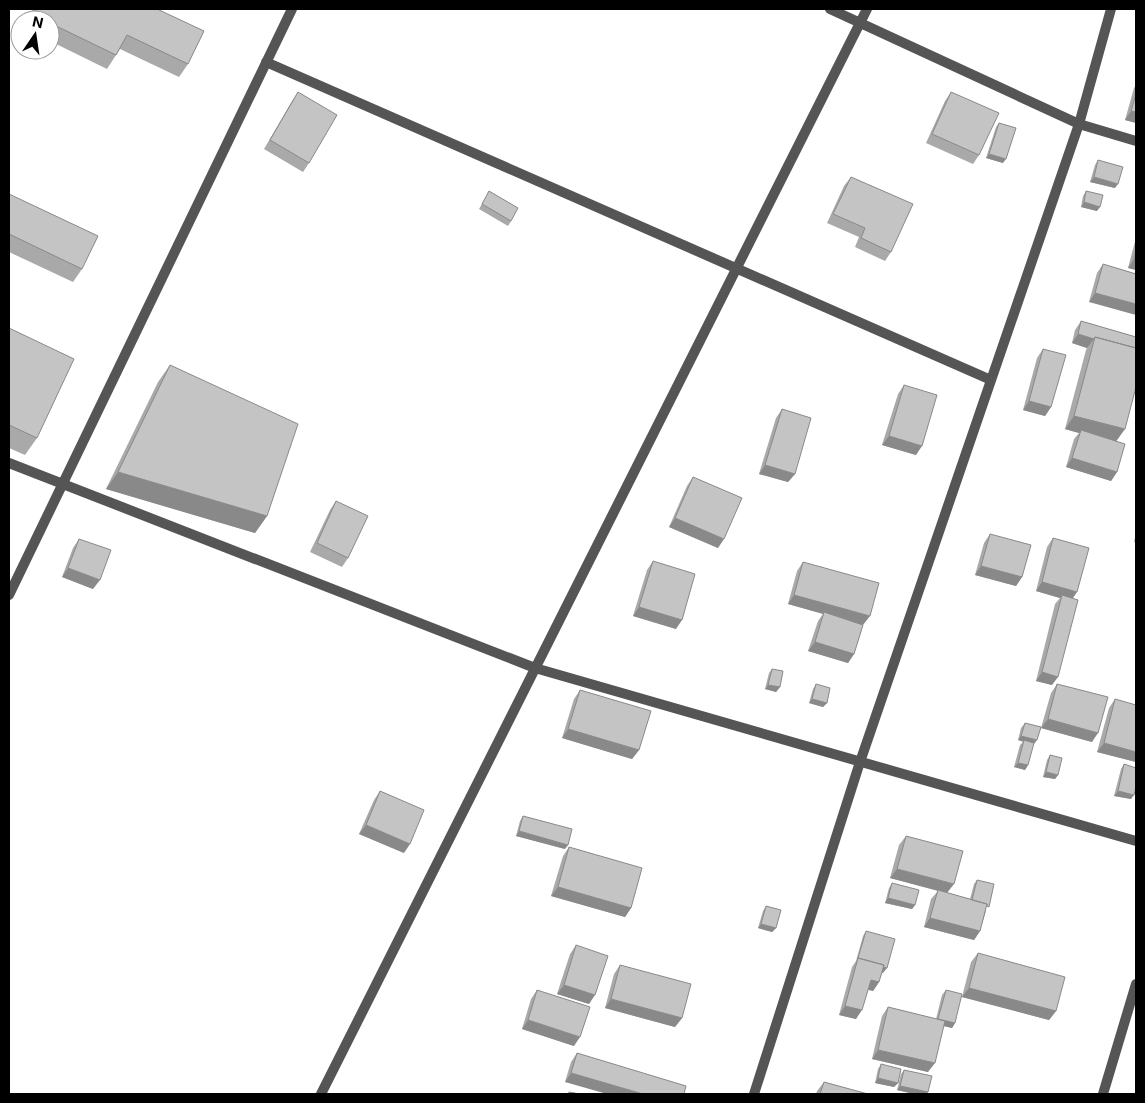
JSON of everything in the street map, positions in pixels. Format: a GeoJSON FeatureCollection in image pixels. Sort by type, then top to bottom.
{"type":"FeatureCollection","features":[{"type":"Feature","properties":{"kind":"street"},"geometry":{"type":"LineString","coordinates":[[9,595],[292,9]]}},
{"type":"Feature","properties":{"kind":"street"},"geometry":{"type":"LineString","coordinates":[[830,9],[1079,124],[1136,141]]}},
{"type":"Feature","properties":{"kind":"street"},"geometry":{"type":"LineString","coordinates":[[321,1094],[867,9]]}},
{"type":"Feature","properties":{"kind":"street"},"geometry":{"type":"LineString","coordinates":[[754,1094],[860,762],[1079,124],[1111,9]]}},
{"type":"Feature","properties":{"kind":"street"},"geometry":{"type":"LineString","coordinates":[[266,62],[991,380]]}},
{"type":"Feature","properties":{"kind":"street"},"geometry":{"type":"LineString","coordinates":[[9,463],[535,668],[1136,841]]}},
{"type":"Feature","properties":{"kind":"street"},"geometry":{"type":"LineString","coordinates":[[1103,1094],[1136,984]]}},
{"type":"Feature","properties":{"kind":"building"},"geometry":{"type":"Polygon","coordinates":[[[157,9],[204,31],[188,64],[127,35],[116,55],[60,28],[60,10],[36,10],[157,9]]]}},
{"type":"Feature","properties":{"kind":"building"},"geometry":{"type":"Polygon","coordinates":[[[298,92],[337,115],[309,163],[270,140],[298,92]]]}},
{"type":"Feature","properties":{"kind":"building"},"geometry":{"type":"Polygon","coordinates":[[[951,92],[999,113],[979,155],[932,134],[951,92]]]}},
{"type":"Feature","properties":{"kind":"building"},"geometry":{"type":"Polygon","coordinates":[[[1136,94],[1136,112],[1131,111],[1136,94]]]}},
{"type":"Feature","properties":{"kind":"building"},"geometry":{"type":"Polygon","coordinates":[[[999,123],[1016,128],[1006,159],[989,154],[999,123]]]}},
{"type":"Feature","properties":{"kind":"building"},"geometry":{"type":"Polygon","coordinates":[[[1098,160],[1123,167],[1118,184],[1094,177],[1098,160]]]}},
{"type":"Feature","properties":{"kind":"building"},"geometry":{"type":"Polygon","coordinates":[[[851,177],[913,204],[891,252],[861,238],[865,228],[833,214],[851,177]]]}},
{"type":"Feature","properties":{"kind":"building"},"geometry":{"type":"Polygon","coordinates":[[[489,191],[518,208],[511,221],[482,204],[489,191]]]}},
{"type":"Feature","properties":{"kind":"building"},"geometry":{"type":"Polygon","coordinates":[[[1086,191],[1103,195],[1100,207],[1084,202],[1086,191]]]}},
{"type":"Feature","properties":{"kind":"building"},"geometry":{"type":"Polygon","coordinates":[[[9,194],[98,236],[82,269],[9,234],[9,194]]]}},
{"type":"Feature","properties":{"kind":"building"},"geometry":{"type":"Polygon","coordinates":[[[1103,264],[1136,274],[1136,304],[1095,293],[1103,264]]]}},
{"type":"Feature","properties":{"kind":"building"},"geometry":{"type":"Polygon","coordinates":[[[1081,321],[1136,337],[1136,348],[1078,334],[1081,321]]]}},
{"type":"Feature","properties":{"kind":"building"},"geometry":{"type":"Polygon","coordinates":[[[9,328],[74,359],[37,438],[9,425],[9,328]]]}},
{"type":"Feature","properties":{"kind":"building"},"geometry":{"type":"Polygon","coordinates":[[[1095,337],[1136,348],[1136,387],[1125,429],[1074,416],[1095,337]]]}},
{"type":"Feature","properties":{"kind":"building"},"geometry":{"type":"Polygon","coordinates":[[[1043,349],[1066,355],[1051,407],[1029,401],[1043,349]]]}},
{"type":"Feature","properties":{"kind":"building"},"geometry":{"type":"Polygon","coordinates":[[[170,365],[298,424],[267,516],[118,472],[170,365]]]}},
{"type":"Feature","properties":{"kind":"building"},"geometry":{"type":"Polygon","coordinates":[[[904,385],[937,395],[922,446],[889,436],[904,385]]]}},
{"type":"Feature","properties":{"kind":"building"},"geometry":{"type":"Polygon","coordinates":[[[782,409],[811,418],[795,474],[765,465],[782,409]]]}},
{"type":"Feature","properties":{"kind":"building"},"geometry":{"type":"Polygon","coordinates":[[[1081,430],[1125,444],[1117,472],[1072,458],[1081,430]]]}},
{"type":"Feature","properties":{"kind":"building"},"geometry":{"type":"Polygon","coordinates":[[[693,477],[742,498],[724,539],[675,518],[693,477]]]}},
{"type":"Feature","properties":{"kind":"building"},"geometry":{"type":"Polygon","coordinates":[[[336,501],[368,516],[348,558],[317,543],[336,501]]]}},
{"type":"Feature","properties":{"kind":"building"},"geometry":{"type":"Polygon","coordinates":[[[990,534],[1031,545],[1022,577],[981,566],[990,534]]]}},
{"type":"Feature","properties":{"kind":"building"},"geometry":{"type":"Polygon","coordinates":[[[1053,538],[1089,548],[1077,592],[1042,582],[1053,538]]]}},
{"type":"Feature","properties":{"kind":"building"},"geometry":{"type":"Polygon","coordinates":[[[79,539],[111,550],[100,580],[68,568],[79,539]]]}},
{"type":"Feature","properties":{"kind":"building"},"geometry":{"type":"Polygon","coordinates":[[[653,561],[695,574],[682,620],[639,607],[653,561]]]}},
{"type":"Feature","properties":{"kind":"building"},"geometry":{"type":"Polygon","coordinates":[[[803,562],[879,583],[870,616],[794,595],[803,562]]]}},
{"type":"Feature","properties":{"kind":"building"},"geometry":{"type":"Polygon","coordinates":[[[1062,595],[1078,600],[1058,677],[1042,672],[1062,595]]]}},
{"type":"Feature","properties":{"kind":"building"},"geometry":{"type":"Polygon","coordinates":[[[824,612],[863,625],[854,654],[815,642],[824,612]]]}},
{"type":"Feature","properties":{"kind":"building"},"geometry":{"type":"Polygon","coordinates":[[[772,669],[783,671],[780,687],[768,685],[772,669]]]}},
{"type":"Feature","properties":{"kind":"building"},"geometry":{"type":"Polygon","coordinates":[[[816,684],[830,688],[827,703],[812,699],[816,684]]]}},
{"type":"Feature","properties":{"kind":"building"},"geometry":{"type":"Polygon","coordinates":[[[1057,684],[1108,697],[1098,733],[1048,719],[1057,684]]]}},
{"type":"Feature","properties":{"kind":"building"},"geometry":{"type":"Polygon","coordinates":[[[580,690],[651,711],[639,750],[568,729],[580,690]]]}},
{"type":"Feature","properties":{"kind":"building"},"geometry":{"type":"Polygon","coordinates":[[[1115,699],[1136,705],[1136,752],[1104,743],[1115,699]]]}},
{"type":"Feature","properties":{"kind":"building"},"geometry":{"type":"Polygon","coordinates":[[[1025,723],[1041,727],[1037,740],[1021,736],[1025,723]]]}},
{"type":"Feature","properties":{"kind":"building"},"geometry":{"type":"Polygon","coordinates":[[[1024,740],[1034,743],[1028,765],[1018,763],[1024,740]]]}},
{"type":"Feature","properties":{"kind":"building"},"geometry":{"type":"Polygon","coordinates":[[[1050,755],[1062,758],[1058,775],[1046,772],[1050,755]]]}},
{"type":"Feature","properties":{"kind":"building"},"geometry":{"type":"Polygon","coordinates":[[[1124,764],[1136,768],[1134,795],[1118,791],[1124,764]]]}},
{"type":"Feature","properties":{"kind":"building"},"geometry":{"type":"Polygon","coordinates":[[[380,791],[424,810],[410,844],[366,825],[380,791]]]}},
{"type":"Feature","properties":{"kind":"building"},"geometry":{"type":"Polygon","coordinates":[[[523,816],[572,829],[568,845],[519,831],[523,816]]]}},
{"type":"Feature","properties":{"kind":"building"},"geometry":{"type":"Polygon","coordinates":[[[906,836],[963,851],[954,884],[897,869],[906,836]]]}},
{"type":"Feature","properties":{"kind":"building"},"geometry":{"type":"Polygon","coordinates":[[[569,847],[642,868],[631,908],[558,887],[569,847]]]}},
{"type":"Feature","properties":{"kind":"building"},"geometry":{"type":"Polygon","coordinates":[[[977,880],[994,884],[989,907],[987,904],[972,900],[977,880]]]}},
{"type":"Feature","properties":{"kind":"building"},"geometry":{"type":"Polygon","coordinates":[[[892,883],[919,890],[915,905],[888,898],[892,883]]]}},
{"type":"Feature","properties":{"kind":"building"},"geometry":{"type":"Polygon","coordinates":[[[938,890],[987,904],[980,931],[930,918],[938,890]]]}},
{"type":"Feature","properties":{"kind":"building"},"geometry":{"type":"Polygon","coordinates":[[[766,906],[781,910],[776,928],[761,924],[766,906]]]}},
{"type":"Feature","properties":{"kind":"building"},"geometry":{"type":"Polygon","coordinates":[[[866,931],[895,939],[887,968],[883,967],[884,965],[858,958],[866,931]]]}},
{"type":"Feature","properties":{"kind":"building"},"geometry":{"type":"Polygon","coordinates":[[[576,945],[608,956],[595,995],[564,985],[576,945]]]}},
{"type":"Feature","properties":{"kind":"building"},"geometry":{"type":"Polygon","coordinates":[[[978,953],[1065,977],[1056,1011],[969,988],[978,953]]]}},
{"type":"Feature","properties":{"kind":"building"},"geometry":{"type":"Polygon","coordinates":[[[858,958],[884,965],[879,982],[871,980],[862,1010],[845,1006],[858,958]]]}},
{"type":"Feature","properties":{"kind":"building"},"geometry":{"type":"Polygon","coordinates":[[[620,965],[691,984],[682,1018],[611,999],[620,965]]]}},
{"type":"Feature","properties":{"kind":"building"},"geometry":{"type":"Polygon","coordinates":[[[537,990],[590,1007],[580,1037],[528,1020],[537,990]]]}},
{"type":"Feature","properties":{"kind":"building"},"geometry":{"type":"Polygon","coordinates":[[[946,990],[962,994],[955,1023],[938,1019],[946,990]]]}},
{"type":"Feature","properties":{"kind":"building"},"geometry":{"type":"Polygon","coordinates":[[[888,1007],[945,1021],[935,1063],[878,1050],[888,1007]]]}},
{"type":"Feature","properties":{"kind":"building"},"geometry":{"type":"Polygon","coordinates":[[[577,1053],[686,1086],[684,1094],[643,1094],[571,1073],[577,1053]]]}},
{"type":"Feature","properties":{"kind":"building"},"geometry":{"type":"Polygon","coordinates":[[[881,1064],[901,1069],[898,1083],[878,1078],[881,1064]]]}},
{"type":"Feature","properties":{"kind":"building"},"geometry":{"type":"Polygon","coordinates":[[[904,1070],[932,1076],[928,1092],[900,1086],[904,1070]]]}},
{"type":"Feature","properties":{"kind":"building"},"geometry":{"type":"Polygon","coordinates":[[[824,1082],[868,1094],[820,1094],[824,1082]]]}}]}
